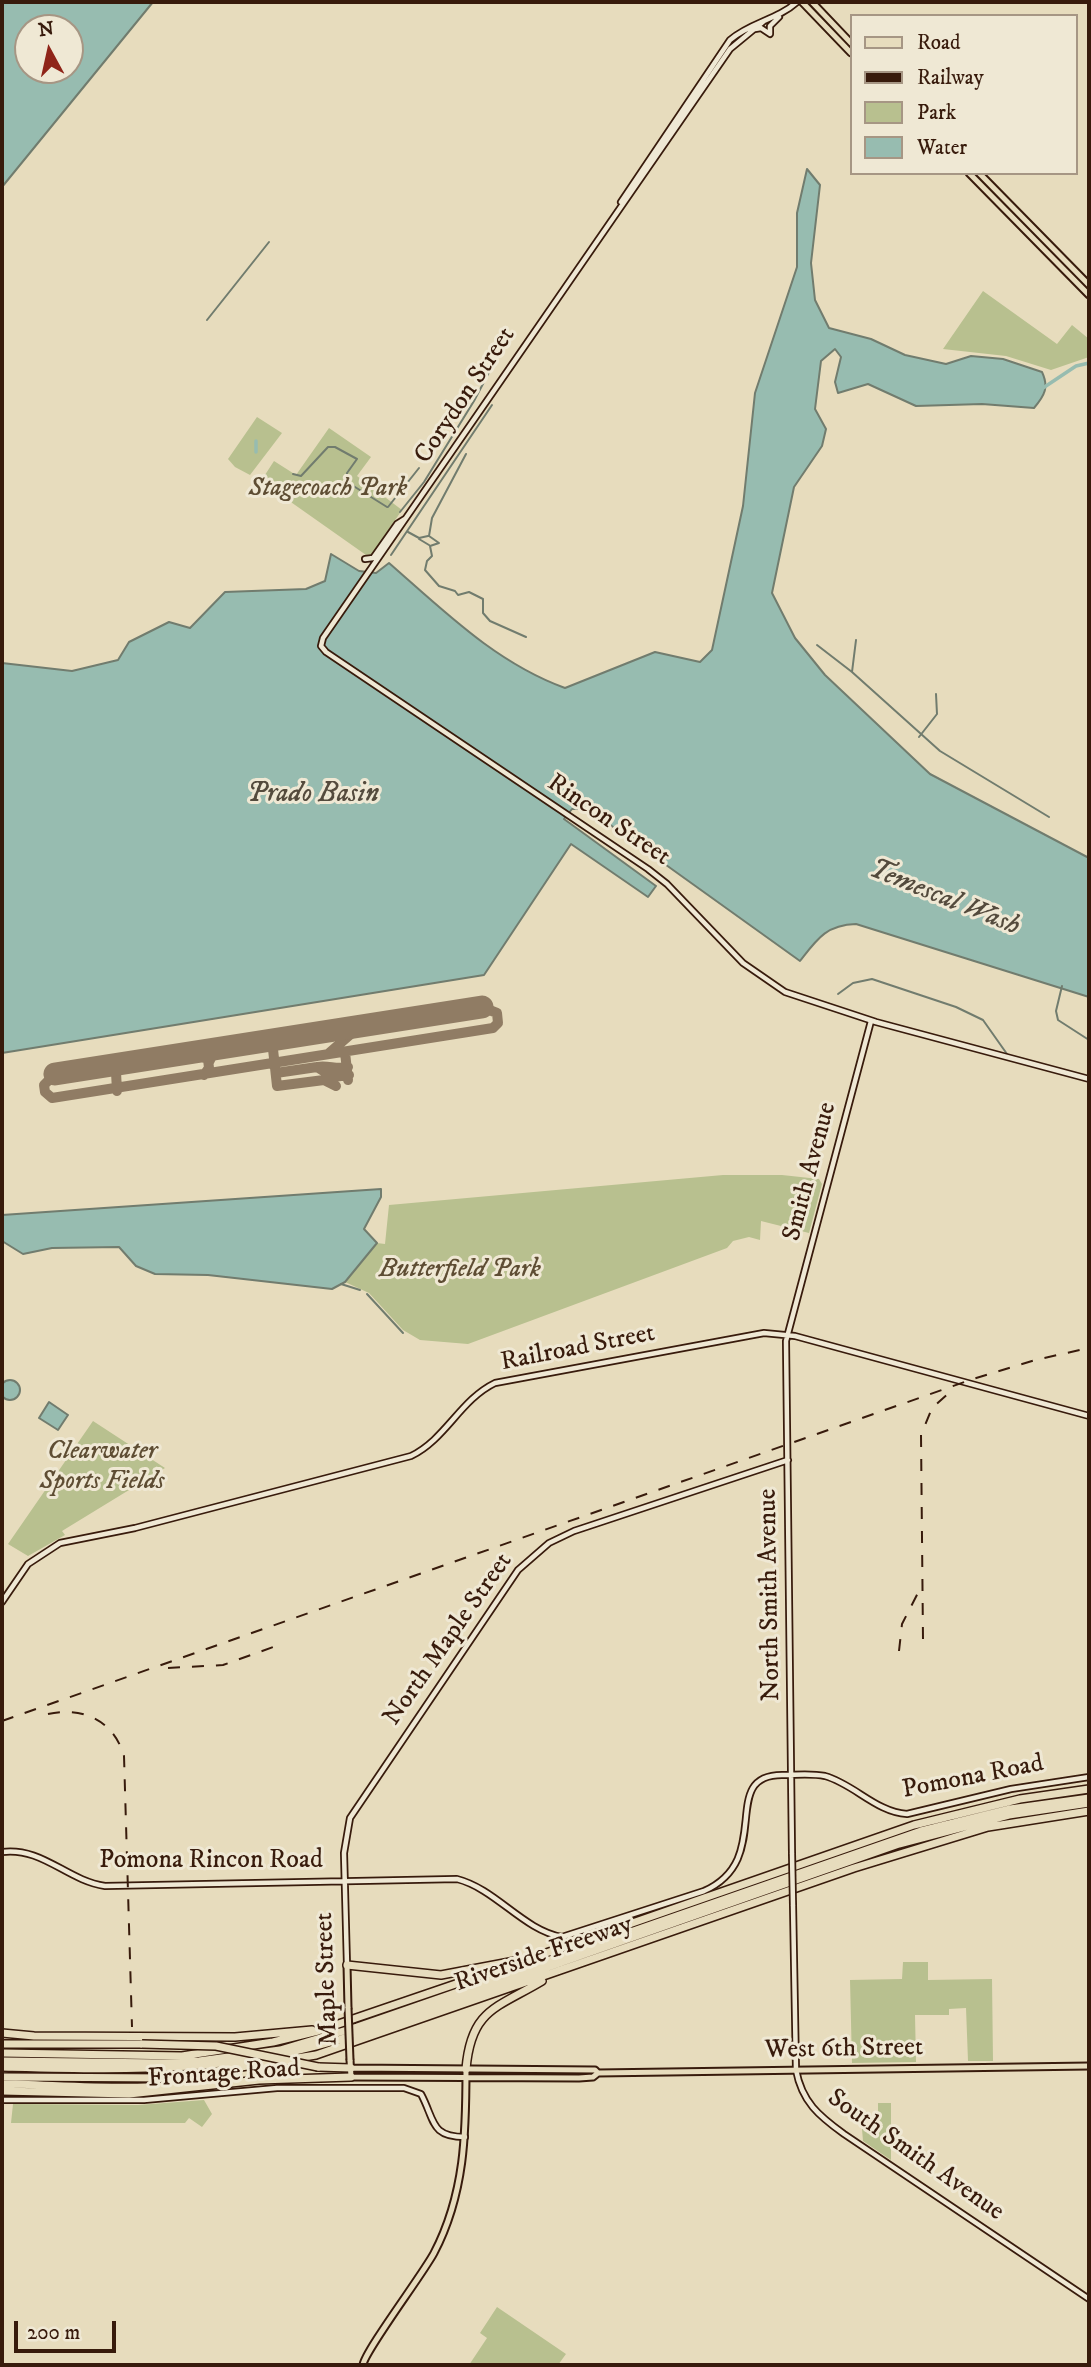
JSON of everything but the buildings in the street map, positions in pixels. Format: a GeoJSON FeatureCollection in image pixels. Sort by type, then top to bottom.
{"type":"FeatureCollection","features":[{"type":"Feature","properties":{"kind":"highway","name":"Riverside Freeway"},"geometry":{"type":"LineString","coordinates":[[2,2053],[182,2056],[233,2050],[318,2031],[914,1825],[1089,1787]]}},
{"type":"Feature","properties":{"kind":"highway"},"geometry":{"type":"LineString","coordinates":[[2,2061],[163,2063],[280,2050],[357,2027],[921,1831],[1010,1809],[1089,1801]]}},
{"type":"Feature","properties":{"kind":"highway"},"geometry":{"type":"LineString","coordinates":[[2,2067],[176,2069],[288,2055],[899,1844],[1009,1815],[1089,1801]]}},
{"type":"Feature","properties":{"kind":"highway","name":"Riverside Freeway"},"geometry":{"type":"LineString","coordinates":[[2,2077],[139,2080],[232,2071],[329,2051],[854,1868],[951,1838],[1027,1819],[1089,1811]]}},
{"type":"Feature","properties":{"kind":"highway"},"geometry":{"type":"LineString","coordinates":[[347,1965],[441,1975],[526,1960]]}},
{"type":"Feature","properties":{"kind":"highway"},"geometry":{"type":"LineString","coordinates":[[467,2069],[469,2042],[480,2019],[500,2003],[555,1974]]}},
{"type":"Feature","properties":{"kind":"highway"},"geometry":{"type":"LineString","coordinates":[[2,2034],[201,2038],[318,2031]]}},
{"type":"Feature","properties":{"kind":"highway"},"geometry":{"type":"LineString","coordinates":[[2,2044],[216,2046],[318,2067],[350,2064]]}},
{"type":"Feature","properties":{"kind":"highway"},"geometry":{"type":"LineString","coordinates":[[2,2084],[155,2085],[212,2079],[232,2071]]}},
{"type":"Feature","properties":{"kind":"highway"},"geometry":{"type":"LineString","coordinates":[[2,2091],[129,2094],[259,2080],[351,2077]]}},
{"type":"Feature","properties":{"kind":"main road","name":"Corydon Street"},"geometry":{"type":"LineString","coordinates":[[321,646],[323,638],[730,40],[744,29],[783,13],[797,2]]}},
{"type":"Feature","properties":{"kind":"main road"},"geometry":{"type":"LineString","coordinates":[[802,2],[850,52]]}},
{"type":"Feature","properties":{"kind":"main road"},"geometry":{"type":"LineString","coordinates":[[812,2],[850,42]]}},
{"type":"Feature","properties":{"kind":"main road"},"geometry":{"type":"LineString","coordinates":[[745,33],[761,28],[769,34],[771,24],[783,13]]}},
{"type":"Feature","properties":{"kind":"main road","name":"Corydon Street"},"geometry":{"type":"LineString","coordinates":[[621,203],[626,200],[730,48],[745,33],[764,21]]}},
{"type":"Feature","properties":{"kind":"main road"},"geometry":{"type":"LineString","coordinates":[[971,175],[1089,295]]}},
{"type":"Feature","properties":{"kind":"main road"},"geometry":{"type":"LineString","coordinates":[[981,175],[1089,285]]}},
{"type":"Feature","properties":{"kind":"main road"},"geometry":{"type":"LineString","coordinates":[[365,559],[373,558],[397,524],[405,519]]}},
{"type":"Feature","properties":{"kind":"main road","name":"Rincon Street"},"geometry":{"type":"LineString","coordinates":[[321,646],[658,877],[743,963],[768,983],[806,1001],[871,1021],[1089,1079]]}},
{"type":"Feature","properties":{"kind":"main road","name":"Smith Avenue"},"geometry":{"type":"LineString","coordinates":[[788,1334],[871,1021]]}},
{"type":"Feature","properties":{"kind":"main road","name":"Railroad Street"},"geometry":{"type":"LineString","coordinates":[[2,1602],[28,1564],[60,1542],[135,1528],[411,1456],[439,1436],[467,1402],[495,1383],[764,1333],[788,1334],[1089,1416]]}},
{"type":"Feature","properties":{"kind":"main road","name":"North Smith Avenue"},"geometry":{"type":"LineString","coordinates":[[788,1334],[792,1854]]}},
{"type":"Feature","properties":{"kind":"main road","name":"North Maple Street"},"geometry":{"type":"LineString","coordinates":[[345,1880],[345,1833],[355,1809],[507,1584],[528,1560],[549,1543],[574,1531],[788,1460]]}},
{"type":"Feature","properties":{"kind":"main road","name":"Pomona Road"},"geometry":{"type":"LineString","coordinates":[[345,1880],[457,1879],[478,1886],[548,1933],[570,1936],[704,1891],[722,1881],[743,1852],[746,1803],[751,1788],[772,1775],[824,1776],[891,1811],[907,1814],[1011,1789],[1089,1777]]}},
{"type":"Feature","properties":{"kind":"main road","name":"Pomona Rincon Road"},"geometry":{"type":"LineString","coordinates":[[2,1852],[33,1854],[80,1880],[105,1886],[345,1880]]}},
{"type":"Feature","properties":{"kind":"main road","name":"South Smith Avenue"},"geometry":{"type":"LineString","coordinates":[[792,1854],[796,2070],[805,2100],[817,2115],[1089,2299]]}},
{"type":"Feature","properties":{"kind":"main road","name":"Maple Street"},"geometry":{"type":"LineString","coordinates":[[345,1880],[351,2077]]}},
{"type":"Feature","properties":{"kind":"main road","name":"West 6th Street"},"geometry":{"type":"LineString","coordinates":[[350,2064],[467,2069],[595,2070],[598,2073],[1089,2066]]}},
{"type":"Feature","properties":{"kind":"main road"},"geometry":{"type":"LineString","coordinates":[[361,2365],[421,2276],[440,2240],[457,2190],[465,2137],[467,2069]]}},
{"type":"Feature","properties":{"kind":"main road","name":"West 6th Street"},"geometry":{"type":"LineString","coordinates":[[351,2077],[580,2078],[593,2077],[598,2073]]}},
{"type":"Feature","properties":{"kind":"main road","name":"Frontage Road"},"geometry":{"type":"LineString","coordinates":[[2,2100],[144,2100],[277,2088],[404,2088],[421,2094],[437,2130],[443,2134],[465,2137]]}},
{"type":"Feature","properties":{"kind":"green space"},"geometry":{"type":"Polygon","coordinates":[[[983,291],[1057,344],[1072,325],[1089,339],[1089,357],[1051,370],[1006,356],[943,349],[983,291]]]}},
{"type":"Feature","properties":{"kind":"green space"},"geometry":{"type":"Polygon","coordinates":[[[257,417],[282,433],[250,475],[235,467],[228,459],[257,417]]]}},
{"type":"Feature","properties":{"kind":"green space","name":"Stagecoach Park"},"geometry":{"type":"Polygon","coordinates":[[[329,428],[371,457],[357,476],[402,510],[372,554],[366,555],[261,481],[274,461],[296,475],[329,428]]]}},
{"type":"Feature","properties":{"kind":"green space","name":"Butterfield Park"},"geometry":{"type":"Polygon","coordinates":[[[723,1175],[782,1175],[819,1179],[822,1184],[809,1233],[761,1221],[760,1240],[749,1237],[733,1241],[727,1248],[468,1344],[420,1340],[403,1330],[369,1293],[345,1282],[377,1243],[385,1244],[389,1205],[723,1175]]]}},
{"type":"Feature","properties":{"kind":"green space","name":"Clearwater Sports Fields"},"geometry":{"type":"Polygon","coordinates":[[[93,1421],[165,1468],[62,1531],[65,1535],[28,1556],[8,1544],[93,1421]]]}},
{"type":"Feature","properties":{"kind":"green space"},"geometry":{"type":"Polygon","coordinates":[[[903,1962],[928,1962],[928,1980],[992,1979],[993,2061],[968,2061],[966,2008],[949,2009],[949,2015],[915,2015],[916,2062],[852,2063],[850,1980],[902,1979],[903,1962]]]}},
{"type":"Feature","properties":{"kind":"green space"},"geometry":{"type":"Polygon","coordinates":[[[204,2100],[212,2114],[202,2127],[189,2118],[185,2123],[11,2123],[13,2104],[138,2105],[204,2100]]]}},
{"type":"Feature","properties":{"kind":"green space"},"geometry":{"type":"Polygon","coordinates":[[[878,2103],[891,2103],[891,2160],[863,2141],[862,2129],[878,2128],[878,2103]]]}},
{"type":"Feature","properties":{"kind":"green space"},"geometry":{"type":"Polygon","coordinates":[[[497,2307],[566,2354],[558,2365],[469,2365],[487,2338],[480,2333],[497,2307]]]}},
{"type":"Feature","properties":{"kind":"water"},"geometry":{"type":"Polygon","coordinates":[[[2,2],[153,2],[2,187],[2,2]]]}},
{"type":"Feature","properties":{"kind":"water","name":"Prado Basin"},"geometry":{"type":"Polygon","coordinates":[[[807,169],[820,185],[811,263],[815,300],[829,328],[871,339],[905,355],[946,364],[971,356],[1003,359],[1042,372],[1045,387],[1034,408],[982,404],[916,406],[868,384],[838,393],[835,382],[841,357],[835,349],[821,361],[815,409],[826,429],[822,446],[794,487],[772,593],[795,638],[825,675],[930,774],[1089,858],[1089,997],[856,924],[830,930],[817,940],[800,961],[588,809],[572,809],[564,819],[656,886],[648,897],[571,844],[484,975],[2,1053],[2,663],[72,671],[118,660],[129,642],[169,622],[190,628],[225,592],[306,589],[325,581],[331,554],[359,571],[376,573],[389,563],[493,650],[516,665],[565,688],[655,652],[700,662],[712,650],[743,506],[755,393],[797,267],[797,213],[807,169]]]}},
{"type":"Feature","properties":{"kind":"water"},"geometry":{"type":"Polygon","coordinates":[[[381,1189],[381,1197],[364,1229],[377,1243],[345,1282],[332,1289],[208,1275],[155,1274],[136,1266],[119,1247],[52,1248],[23,1254],[2,1241],[2,1215],[381,1189]]]}},
{"type":"Feature","properties":{"kind":"water"},"geometry":{"type":"Polygon","coordinates":[[[10,1380],[17,1383],[20,1390],[17,1397],[10,1400],[3,1397],[0,1390],[3,1383],[10,1380]]]}},
{"type":"Feature","properties":{"kind":"water"},"geometry":{"type":"Polygon","coordinates":[[[49,1402],[68,1415],[58,1430],[39,1418],[49,1402]]]}},
{"type":"Feature","properties":{"kind":"waterway"},"geometry":{"type":"LineString","coordinates":[[207,320],[269,242]]}},
{"type":"Feature","properties":{"kind":"waterway"},"geometry":{"type":"LineString","coordinates":[[400,512],[424,482],[474,401],[496,359]]}},
{"type":"Feature","properties":{"kind":"waterway"},"geometry":{"type":"LineString","coordinates":[[1043,388],[1076,366],[1089,363]]}},
{"type":"Feature","properties":{"kind":"waterway"},"geometry":{"type":"LineString","coordinates":[[391,555],[492,405]]}},
{"type":"Feature","properties":{"kind":"waterway"},"geometry":{"type":"LineString","coordinates":[[256,441],[256,452]]}},
{"type":"Feature","properties":{"kind":"waterway"},"geometry":{"type":"LineString","coordinates":[[293,474],[301,476],[328,447],[335,447],[357,459],[347,473],[347,482],[387,507]]}},
{"type":"Feature","properties":{"kind":"waterway"},"geometry":{"type":"LineString","coordinates":[[466,454],[432,518],[429,536],[439,543],[430,546],[432,556],[427,561],[425,570],[439,586],[455,591],[458,595],[469,592],[483,599],[483,613],[490,621],[526,637]]}},
{"type":"Feature","properties":{"kind":"waterway"},"geometry":{"type":"LineString","coordinates":[[388,507],[419,468]]}},
{"type":"Feature","properties":{"kind":"waterway"},"geometry":{"type":"LineString","coordinates":[[408,532],[419,538],[428,536]]}},
{"type":"Feature","properties":{"kind":"waterway"},"geometry":{"type":"LineString","coordinates":[[419,539],[429,545]]}},
{"type":"Feature","properties":{"kind":"waterway"},"geometry":{"type":"LineString","coordinates":[[856,640],[852,672],[940,751],[1049,817]]}},
{"type":"Feature","properties":{"kind":"waterway"},"geometry":{"type":"LineString","coordinates":[[817,645],[852,672]]}},
{"type":"Feature","properties":{"kind":"waterway"},"geometry":{"type":"LineString","coordinates":[[919,737],[937,714],[936,694]]}},
{"type":"Feature","properties":{"kind":"waterway"},"geometry":{"type":"LineString","coordinates":[[838,994],[853,983],[872,979],[956,1007],[983,1020],[1007,1054]]}},
{"type":"Feature","properties":{"kind":"waterway"},"geometry":{"type":"LineString","coordinates":[[1062,986],[1056,1011],[1058,1020],[1089,1040]]}},
{"type":"Feature","properties":{"kind":"waterway"},"geometry":{"type":"LineString","coordinates":[[341,1284],[360,1290]]}},
{"type":"Feature","properties":{"kind":"waterway"},"geometry":{"type":"LineString","coordinates":[[367,1294],[403,1333]]}},
{"type":"Feature","properties":{"kind":"taxiway"},"geometry":{"type":"LineString","coordinates":[[55,1074],[44,1085],[45,1092],[52,1098],[493,1028],[498,1023],[497,1013],[482,1007]]}},
{"type":"Feature","properties":{"kind":"taxiway"},"geometry":{"type":"LineString","coordinates":[[328,1054],[352,1033],[370,1025]]}},
{"type":"Feature","properties":{"kind":"taxiway"},"geometry":{"type":"LineString","coordinates":[[321,1033],[337,1034],[341,1039],[339,1045]]}},
{"type":"Feature","properties":{"kind":"taxiway"},"geometry":{"type":"LineString","coordinates":[[272,1040],[277,1086],[324,1080],[336,1086]]}},
{"type":"Feature","properties":{"kind":"taxiway"},"geometry":{"type":"LineString","coordinates":[[209,1062],[214,1052],[224,1048]]}},
{"type":"Feature","properties":{"kind":"taxiway"},"geometry":{"type":"LineString","coordinates":[[345,1052],[348,1080]]}},
{"type":"Feature","properties":{"kind":"taxiway"},"geometry":{"type":"LineString","coordinates":[[192,1053],[208,1059],[209,1068],[204,1075]]}},
{"type":"Feature","properties":{"kind":"taxiway"},"geometry":{"type":"LineString","coordinates":[[117,1091],[116,1072],[131,1062]]}},
{"type":"Feature","properties":{"kind":"taxiway"},"geometry":{"type":"LineString","coordinates":[[317,1067],[348,1067]]}},
{"type":"Feature","properties":{"kind":"taxiway"},"geometry":{"type":"LineString","coordinates":[[276,1073],[317,1067],[333,1077],[349,1075]]}},
{"type":"Feature","properties":{"kind":"runway"},"geometry":{"type":"LineString","coordinates":[[55,1074],[482,1007]]}},
{"type":"Feature","properties":{"kind":"railway"},"geometry":{"type":"LineString","coordinates":[[2,1721],[973,1379],[1035,1360],[1089,1348]]}},
{"type":"Feature","properties":{"kind":"railway"},"geometry":{"type":"LineString","coordinates":[[923,1639],[921,1435],[932,1408],[950,1392]]}},
{"type":"Feature","properties":{"kind":"railway"},"geometry":{"type":"LineString","coordinates":[[899,1651],[902,1624],[920,1589]]}},
{"type":"Feature","properties":{"kind":"railway"},"geometry":{"type":"LineString","coordinates":[[168,1668],[223,1665],[276,1646]]}},
{"type":"Feature","properties":{"kind":"railway"},"geometry":{"type":"LineString","coordinates":[[48,1714],[73,1712],[95,1719],[113,1734],[124,1756],[132,2027]]}},
{"type":"Feature","properties":{"kind":"water label","name":"Temescal Wash"},"geometry":{"type":"Point","coordinates":[944,899]}}]}
